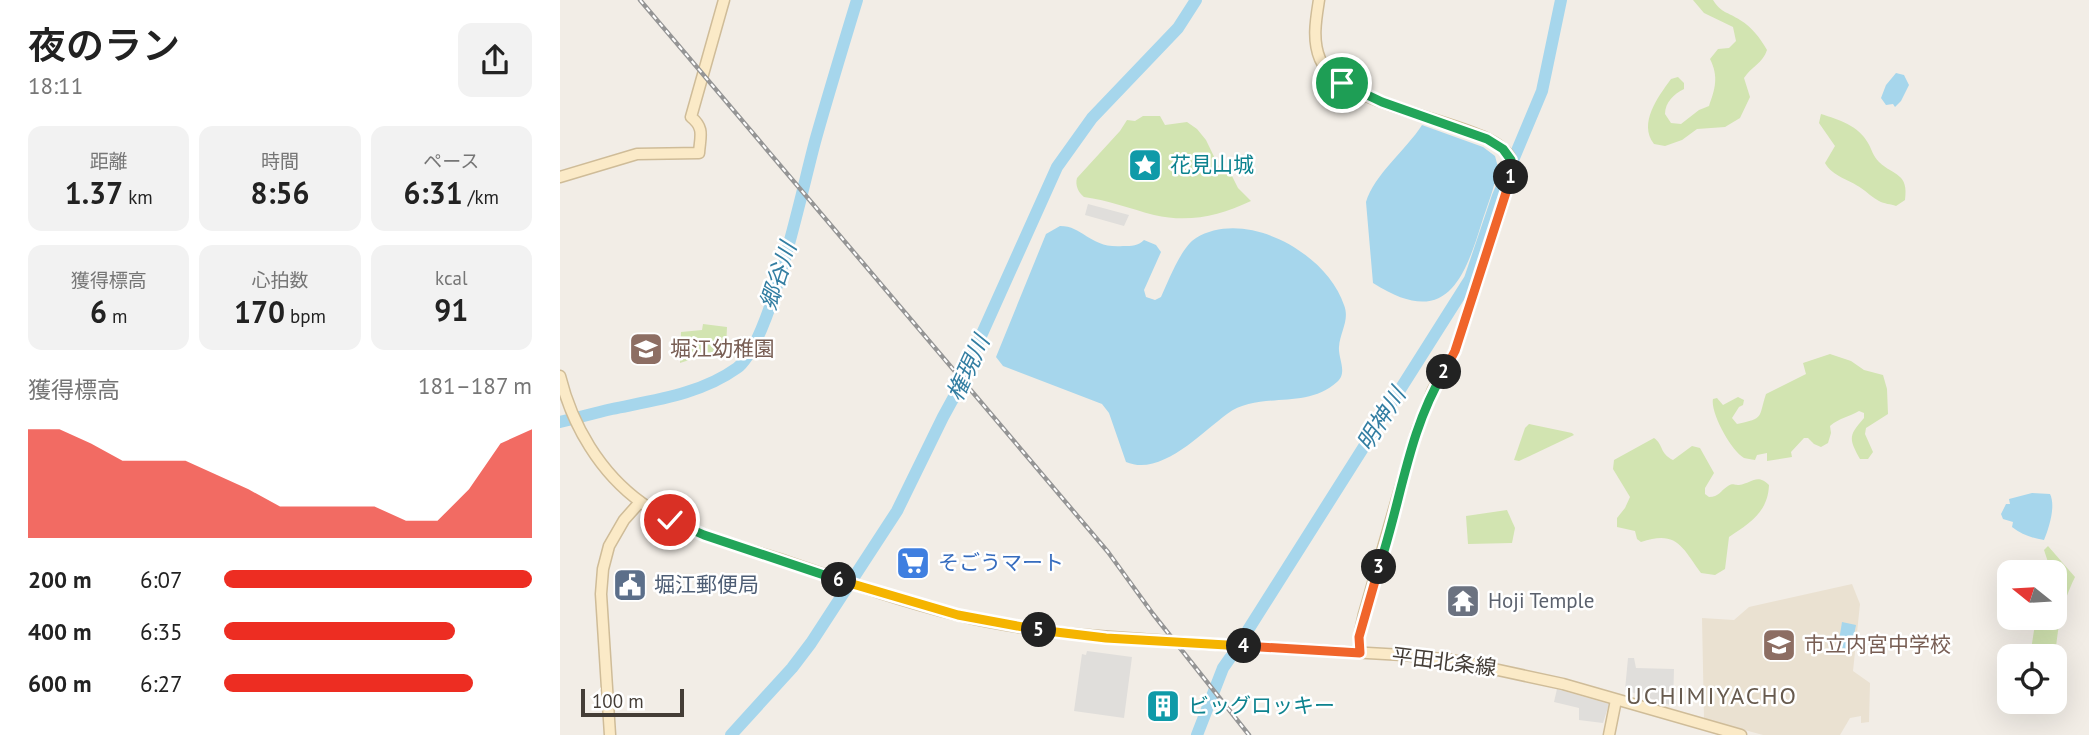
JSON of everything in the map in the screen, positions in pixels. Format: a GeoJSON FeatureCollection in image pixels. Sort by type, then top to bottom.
{"type":"FeatureCollection","features":[{"type":"Feature","properties":{"kind":"main road"},"geometry":{"type":"LineString","coordinates":[[560,177],[637,154],[699,153],[701,128],[691,117],[724,0]]}},
{"type":"Feature","properties":{"kind":"main road"},"geometry":{"type":"LineString","coordinates":[[1319,0],[1315,27],[1317,51],[1325,69],[1333,77],[1372,98],[1487,139],[1503,149],[1511,160],[1512,173],[1455,351],[1433,390],[1418,430],[1364,614],[1359,637],[1360,653]]}},
{"type":"Feature","properties":{"kind":"main road","name":"平田北条線"},"geometry":{"type":"LineString","coordinates":[[560,376],[571,412],[588,444],[602,463],[640,502],[670,520],[704,535],[855,585],[958,615],[1073,634],[1419,656],[1464,662],[1534,676],[1741,735]]}},
{"type":"Feature","properties":{"kind":"main road"},"geometry":{"type":"LineString","coordinates":[[610,735],[601,594],[603,569],[609,546],[624,520],[640,502]]}},
{"type":"Feature","properties":{"kind":"main road"},"geometry":{"type":"LineString","coordinates":[[1609,735],[1616,700]]}},
{"type":"Feature","properties":{"kind":"shaded area"},"geometry":{"type":"Polygon","coordinates":[[[1088,204],[1129,215],[1124,226],[1085,215],[1088,204]]]}},
{"type":"Feature","properties":{"kind":"shaded area","name":"市立内宮中学校"},"geometry":{"type":"Polygon","coordinates":[[[1852,584],[1860,604],[1853,671],[1870,683],[1869,722],[1861,723],[1861,716],[1850,718],[1840,735],[1763,735],[1704,719],[1702,618],[1734,620],[1749,607],[1852,584]]]}},
{"type":"Feature","properties":{"kind":"shaded area"},"geometry":{"type":"Polygon","coordinates":[[[1087,651],[1132,657],[1124,718],[1074,711],[1082,654],[1086,655],[1087,651]]]}},
{"type":"Feature","properties":{"kind":"shaded area"},"geometry":{"type":"Polygon","coordinates":[[[1628,658],[1634,658],[1636,668],[1674,669],[1673,706],[1625,690],[1628,658]]]}},
{"type":"Feature","properties":{"kind":"shaded area"},"geometry":{"type":"Polygon","coordinates":[[[1557,689],[1609,704],[1603,723],[1579,720],[1579,708],[1554,702],[1557,689]]]}},
{"type":"Feature","properties":{"kind":"green space"},"geometry":{"type":"Polygon","coordinates":[[[1693,0],[1713,0],[1722,10],[1748,26],[1767,50],[1744,78],[1750,97],[1740,118],[1725,127],[1697,129],[1682,140],[1665,146],[1654,144],[1648,128],[1649,119],[1671,79],[1678,77],[1684,83],[1684,89],[1671,99],[1665,114],[1671,123],[1681,124],[1709,106],[1715,83],[1710,59],[1718,49],[1729,48],[1736,41],[1733,27],[1704,13],[1693,0]]]}},
{"type":"Feature","properties":{"kind":"green space"},"geometry":{"type":"Polygon","coordinates":[[[1821,114],[1848,124],[1864,137],[1879,162],[1902,180],[1906,191],[1905,200],[1896,206],[1881,202],[1828,167],[1825,163],[1835,146],[1819,123],[1821,114]]]}},
{"type":"Feature","properties":{"kind":"green space"},"geometry":{"type":"Polygon","coordinates":[[[1143,116],[1160,116],[1165,125],[1187,122],[1197,129],[1206,140],[1220,169],[1232,176],[1238,188],[1251,201],[1204,217],[1179,218],[1154,215],[1084,197],[1076,183],[1077,178],[1127,120],[1135,121],[1143,116]]]}},
{"type":"Feature","properties":{"kind":"green space"},"geometry":{"type":"Polygon","coordinates":[[[703,324],[727,327],[726,348],[680,363],[681,332],[702,330],[703,324]]]}},
{"type":"Feature","properties":{"kind":"green space"},"geometry":{"type":"Polygon","coordinates":[[[1830,354],[1851,361],[1864,370],[1883,375],[1887,389],[1888,414],[1866,428],[1865,434],[1873,452],[1868,459],[1860,459],[1852,442],[1855,429],[1864,418],[1864,413],[1859,411],[1830,426],[1828,443],[1821,447],[1804,438],[1791,452],[1792,457],[1767,461],[1767,453],[1757,455],[1755,460],[1739,454],[1718,422],[1713,399],[1717,398],[1723,405],[1738,397],[1744,400],[1732,418],[1737,424],[1752,420],[1759,416],[1766,394],[1806,374],[1803,363],[1830,354]]]}},
{"type":"Feature","properties":{"kind":"green space"},"geometry":{"type":"Polygon","coordinates":[[[1529,424],[1574,435],[1519,461],[1514,460],[1525,428],[1529,424]]]}},
{"type":"Feature","properties":{"kind":"green space"},"geometry":{"type":"Polygon","coordinates":[[[1654,438],[1673,460],[1692,446],[1700,448],[1714,473],[1705,488],[1705,494],[1709,497],[1731,485],[1754,480],[1765,481],[1769,485],[1761,510],[1751,522],[1729,537],[1725,569],[1715,575],[1701,573],[1683,549],[1671,540],[1663,538],[1641,542],[1635,531],[1617,527],[1617,518],[1630,497],[1613,469],[1614,460],[1654,438]]]}},
{"type":"Feature","properties":{"kind":"green space"},"geometry":{"type":"Polygon","coordinates":[[[1507,510],[1515,528],[1512,543],[1468,544],[1466,516],[1507,510]]]}},
{"type":"Feature","properties":{"kind":"green space"},"geometry":{"type":"Polygon","coordinates":[[[2048,546],[2060,560],[2047,560],[2044,550],[2048,546]]]}},
{"type":"Feature","properties":{"kind":"green space"},"geometry":{"type":"Polygon","coordinates":[[[2067,568],[2075,577],[2067,595],[2067,568]]]}},
{"type":"Feature","properties":{"kind":"green space"},"geometry":{"type":"Polygon","coordinates":[[[2034,630],[2058,630],[2056,644],[2032,644],[2034,630]]]}},
{"type":"Feature","properties":{"kind":"water"},"geometry":{"type":"Polygon","coordinates":[[[1896,73],[1904,75],[1909,85],[1895,107],[1893,104],[1886,105],[1881,98],[1886,85],[1896,73]]]}},
{"type":"Feature","properties":{"kind":"water"},"geometry":{"type":"Polygon","coordinates":[[[1422,125],[1483,147],[1495,156],[1498,167],[1474,247],[1457,282],[1446,294],[1432,300],[1416,301],[1397,296],[1373,283],[1366,202],[1383,172],[1422,125]]]}},
{"type":"Feature","properties":{"kind":"water"},"geometry":{"type":"Polygon","coordinates":[[[1060,226],[1112,246],[1135,245],[1144,240],[1156,245],[1161,252],[1144,290],[1146,297],[1155,300],[1161,297],[1180,257],[1196,238],[1216,230],[1238,228],[1260,232],[1282,241],[1321,268],[1335,286],[1344,305],[1345,321],[1339,347],[1342,370],[1340,378],[1324,391],[1311,396],[1240,407],[1180,451],[1166,458],[1139,465],[1126,462],[1109,413],[1102,404],[1003,366],[996,357],[1046,234],[1060,226]]]}},
{"type":"Feature","properties":{"kind":"water"},"geometry":{"type":"Polygon","coordinates":[[[2032,493],[2050,494],[2052,499],[2051,517],[2044,540],[2020,532],[2012,527],[2013,522],[2003,519],[2001,514],[2006,504],[2010,504],[2009,499],[2032,493]]]}},
{"type":"Feature","properties":{"kind":"water"},"geometry":{"type":"Polygon","coordinates":[[[1842,622],[1856,625],[1851,650],[1838,647],[1842,622]]]}},
{"type":"Feature","properties":{"kind":"waterway","name":"郷谷川"},"geometry":{"type":"LineString","coordinates":[[560,422],[693,390],[737,368],[750,353],[774,296],[816,138],[857,0]]}},
{"type":"Feature","properties":{"kind":"waterway","name":"権現川"},"geometry":{"type":"LineString","coordinates":[[731,735],[811,643],[897,511],[966,375],[972,356],[1057,167],[1092,118],[1178,28],[1196,0]]}},
{"type":"Feature","properties":{"kind":"waterway","name":"明神川"},"geometry":{"type":"LineString","coordinates":[[1248,630],[1470,279],[1498,196],[1542,91],[1561,0]]}},
{"type":"Feature","properties":{"kind":"waterway","name":"明神川"},"geometry":{"type":"LineString","coordinates":[[1197,735],[1223,668],[1230,658]]}},
{"type":"Feature","properties":{"kind":"railway"},"geometry":{"type":"LineString","coordinates":[[640,0],[1108,552],[1153,614],[1249,735]]}},
{"type":"Feature","properties":{"kind":"place","name":"花見山城"},"geometry":{"type":"Point","coordinates":[1145,165]}},
{"type":"Feature","properties":{"kind":"place","name":"堀江幼稚園"},"geometry":{"type":"Point","coordinates":[646,349]}},
{"type":"Feature","properties":{"kind":"place","name":"そごうマート"},"geometry":{"type":"Point","coordinates":[913,563]}},
{"type":"Feature","properties":{"kind":"place","name":"堀江郵便局"},"geometry":{"type":"Point","coordinates":[630,585]}},
{"type":"Feature","properties":{"kind":"place","name":"Hoji Temple"},"geometry":{"type":"Point","coordinates":[1463,601]}},
{"type":"Feature","properties":{"kind":"place","name":"市立内宮中学校"},"geometry":{"type":"Point","coordinates":[1779,645]}},
{"type":"Feature","properties":{"kind":"place","name":"ビッグロッキー"},"geometry":{"type":"Point","coordinates":[1163,706]}},
{"type":"Feature","properties":{"kind":"district","name":"UCHIMIYACHO"},"geometry":{"type":"Point","coordinates":[1712,696]}},
{"type":"Feature","properties":{"kind":"route"},"geometry":{"type":"LineString","coordinates":[[670,520],[704,535],[910,602],[984,621],[1106,638],[1360,653],[1359,637],[1364,614],[1423,412],[1455,351],[1512,173],[1511,160],[1503,149],[1487,139],[1382,102],[1342,83]]}}]}
